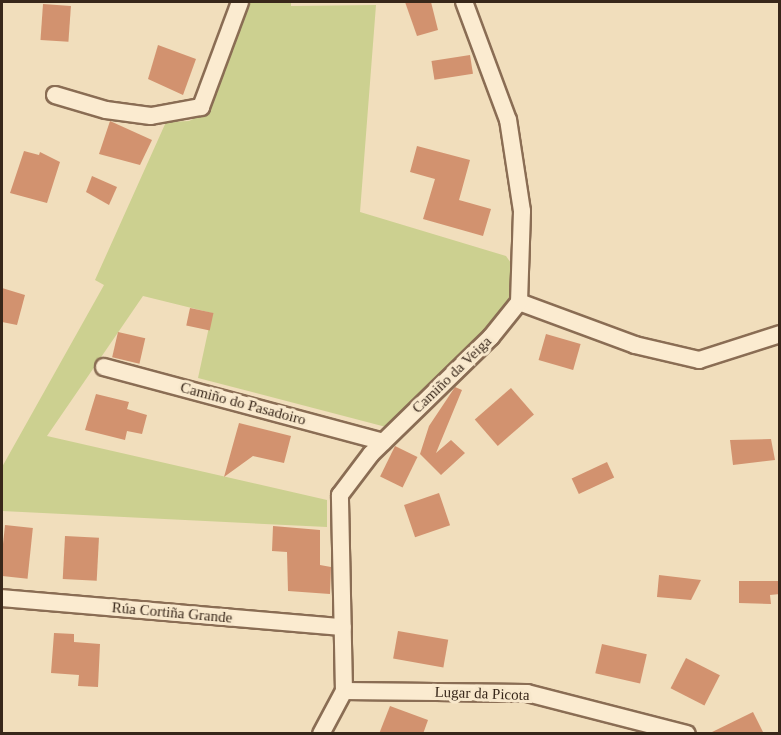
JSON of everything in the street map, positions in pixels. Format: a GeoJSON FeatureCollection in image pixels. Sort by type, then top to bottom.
{"type":"FeatureCollection","features":[{"type":"Feature","properties":{"kind":"street"},"geometry":{"type":"LineString","coordinates":[[55,95],[106,110],[151,116],[184,113],[201,107],[240,2]]}},
{"type":"Feature","properties":{"kind":"street"},"geometry":{"type":"LineString","coordinates":[[464,2],[508,120],[522,211],[519,302],[635,345],[699,360],[780,334]]}},
{"type":"Feature","properties":{"kind":"street","name":"Camiño da Veiga"},"geometry":{"type":"LineString","coordinates":[[321,734],[344,691],[340,495],[383,442],[491,338],[519,302]]}},
{"type":"Feature","properties":{"kind":"street","name":"Camiño do Pasadoiro"},"geometry":{"type":"LineString","coordinates":[[104,367],[383,442]]}},
{"type":"Feature","properties":{"kind":"street","name":"Rúa Cortiña Grande"},"geometry":{"type":"LineString","coordinates":[[2,598],[344,627]]}},
{"type":"Feature","properties":{"kind":"street","name":"Lugar da Picota"},"geometry":{"type":"LineString","coordinates":[[344,691],[527,693],[687,734]]}},
{"type":"Feature","properties":{"kind":"green space"},"geometry":{"type":"Polygon","coordinates":[[[248,2],[291,2],[291,6],[376,5],[360,212],[506,256],[513,266],[510,297],[464,357],[386,427],[198,378],[212,313],[143,296],[47,436],[327,500],[327,527],[2,511],[2,467],[104,285],[95,280],[166,122],[189,121],[201,115],[248,2]]]}},
{"type":"Feature","properties":{"kind":"building"},"geometry":{"type":"Polygon","coordinates":[[[405,2],[431,2],[438,30],[417,36],[405,2]]]}},
{"type":"Feature","properties":{"kind":"building"},"geometry":{"type":"Polygon","coordinates":[[[43,4],[71,6],[68,42],[40,40],[43,4]]]}},
{"type":"Feature","properties":{"kind":"building"},"geometry":{"type":"Polygon","coordinates":[[[158,45],[196,59],[183,95],[148,79],[158,45]]]}},
{"type":"Feature","properties":{"kind":"building"},"geometry":{"type":"Polygon","coordinates":[[[470,55],[473,74],[434,80],[431,61],[470,55]]]}},
{"type":"Feature","properties":{"kind":"building"},"geometry":{"type":"Polygon","coordinates":[[[110,121],[152,140],[140,165],[99,154],[110,121]]]}},
{"type":"Feature","properties":{"kind":"building"},"geometry":{"type":"Polygon","coordinates":[[[417,146],[470,160],[459,200],[491,209],[483,236],[423,219],[435,179],[410,172],[417,146]]]}},
{"type":"Feature","properties":{"kind":"building"},"geometry":{"type":"Polygon","coordinates":[[[24,151],[39,155],[40,152],[60,162],[47,203],[10,193],[24,151]]]}},
{"type":"Feature","properties":{"kind":"building"},"geometry":{"type":"Polygon","coordinates":[[[92,176],[117,187],[109,205],[86,192],[92,176]]]}},
{"type":"Feature","properties":{"kind":"building"},"geometry":{"type":"Polygon","coordinates":[[[2,288],[25,295],[17,325],[2,322],[2,288]]]}},
{"type":"Feature","properties":{"kind":"building"},"geometry":{"type":"Polygon","coordinates":[[[190,308],[213,313],[210,331],[186,326],[190,308]]]}},
{"type":"Feature","properties":{"kind":"building"},"geometry":{"type":"Polygon","coordinates":[[[118,332],[145,338],[139,364],[112,357],[118,332]]]}},
{"type":"Feature","properties":{"kind":"building"},"geometry":{"type":"Polygon","coordinates":[[[546,334],[581,344],[573,370],[539,360],[546,334]]]}},
{"type":"Feature","properties":{"kind":"building"},"geometry":{"type":"Polygon","coordinates":[[[455,387],[462,390],[436,453],[451,440],[465,453],[441,475],[420,454],[429,426],[455,387]]]}},
{"type":"Feature","properties":{"kind":"building"},"geometry":{"type":"Polygon","coordinates":[[[511,388],[534,414],[498,446],[475,419],[511,388]]]}},
{"type":"Feature","properties":{"kind":"building"},"geometry":{"type":"Polygon","coordinates":[[[96,394],[129,402],[127,409],[147,415],[142,434],[127,431],[125,440],[85,430],[96,394]]]}},
{"type":"Feature","properties":{"kind":"building"},"geometry":{"type":"Polygon","coordinates":[[[239,423],[291,436],[284,463],[253,456],[224,477],[239,423]]]}},
{"type":"Feature","properties":{"kind":"building"},"geometry":{"type":"Polygon","coordinates":[[[771,439],[775,460],[733,465],[730,440],[771,439]]]}},
{"type":"Feature","properties":{"kind":"building"},"geometry":{"type":"Polygon","coordinates":[[[395,446],[417,457],[403,488],[380,477],[395,446]]]}},
{"type":"Feature","properties":{"kind":"building"},"geometry":{"type":"Polygon","coordinates":[[[607,462],[614,477],[579,494],[572,478],[607,462]]]}},
{"type":"Feature","properties":{"kind":"building"},"geometry":{"type":"Polygon","coordinates":[[[439,493],[450,525],[415,537],[404,505],[439,493]]]}},
{"type":"Feature","properties":{"kind":"building"},"geometry":{"type":"Polygon","coordinates":[[[5,525],[33,528],[28,579],[2,576],[5,525]]]}},
{"type":"Feature","properties":{"kind":"building"},"geometry":{"type":"Polygon","coordinates":[[[273,526],[320,530],[320,565],[331,567],[330,594],[288,591],[287,552],[272,551],[273,526]]]}},
{"type":"Feature","properties":{"kind":"building"},"geometry":{"type":"Polygon","coordinates":[[[65,536],[99,538],[97,581],[63,579],[65,536]]]}},
{"type":"Feature","properties":{"kind":"building"},"geometry":{"type":"Polygon","coordinates":[[[659,575],[701,580],[691,600],[657,597],[659,575]]]}},
{"type":"Feature","properties":{"kind":"building"},"geometry":{"type":"Polygon","coordinates":[[[739,581],[780,581],[780,594],[770,595],[771,604],[739,603],[739,581]]]}},
{"type":"Feature","properties":{"kind":"building"},"geometry":{"type":"Polygon","coordinates":[[[398,631],[448,640],[443,667],[393,659],[398,631]]]}},
{"type":"Feature","properties":{"kind":"building"},"geometry":{"type":"Polygon","coordinates":[[[54,633],[74,634],[74,642],[100,644],[98,687],[78,686],[79,675],[51,673],[54,633]]]}},
{"type":"Feature","properties":{"kind":"building"},"geometry":{"type":"Polygon","coordinates":[[[602,644],[647,654],[640,684],[595,673],[602,644]]]}},
{"type":"Feature","properties":{"kind":"building"},"geometry":{"type":"Polygon","coordinates":[[[686,658],[720,675],[704,706],[671,688],[686,658]]]}},
{"type":"Feature","properties":{"kind":"building"},"geometry":{"type":"Polygon","coordinates":[[[390,706],[428,720],[423,734],[379,734],[390,706]]]}},
{"type":"Feature","properties":{"kind":"building"},"geometry":{"type":"Polygon","coordinates":[[[753,712],[764,734],[708,734],[753,712]]]}}]}
